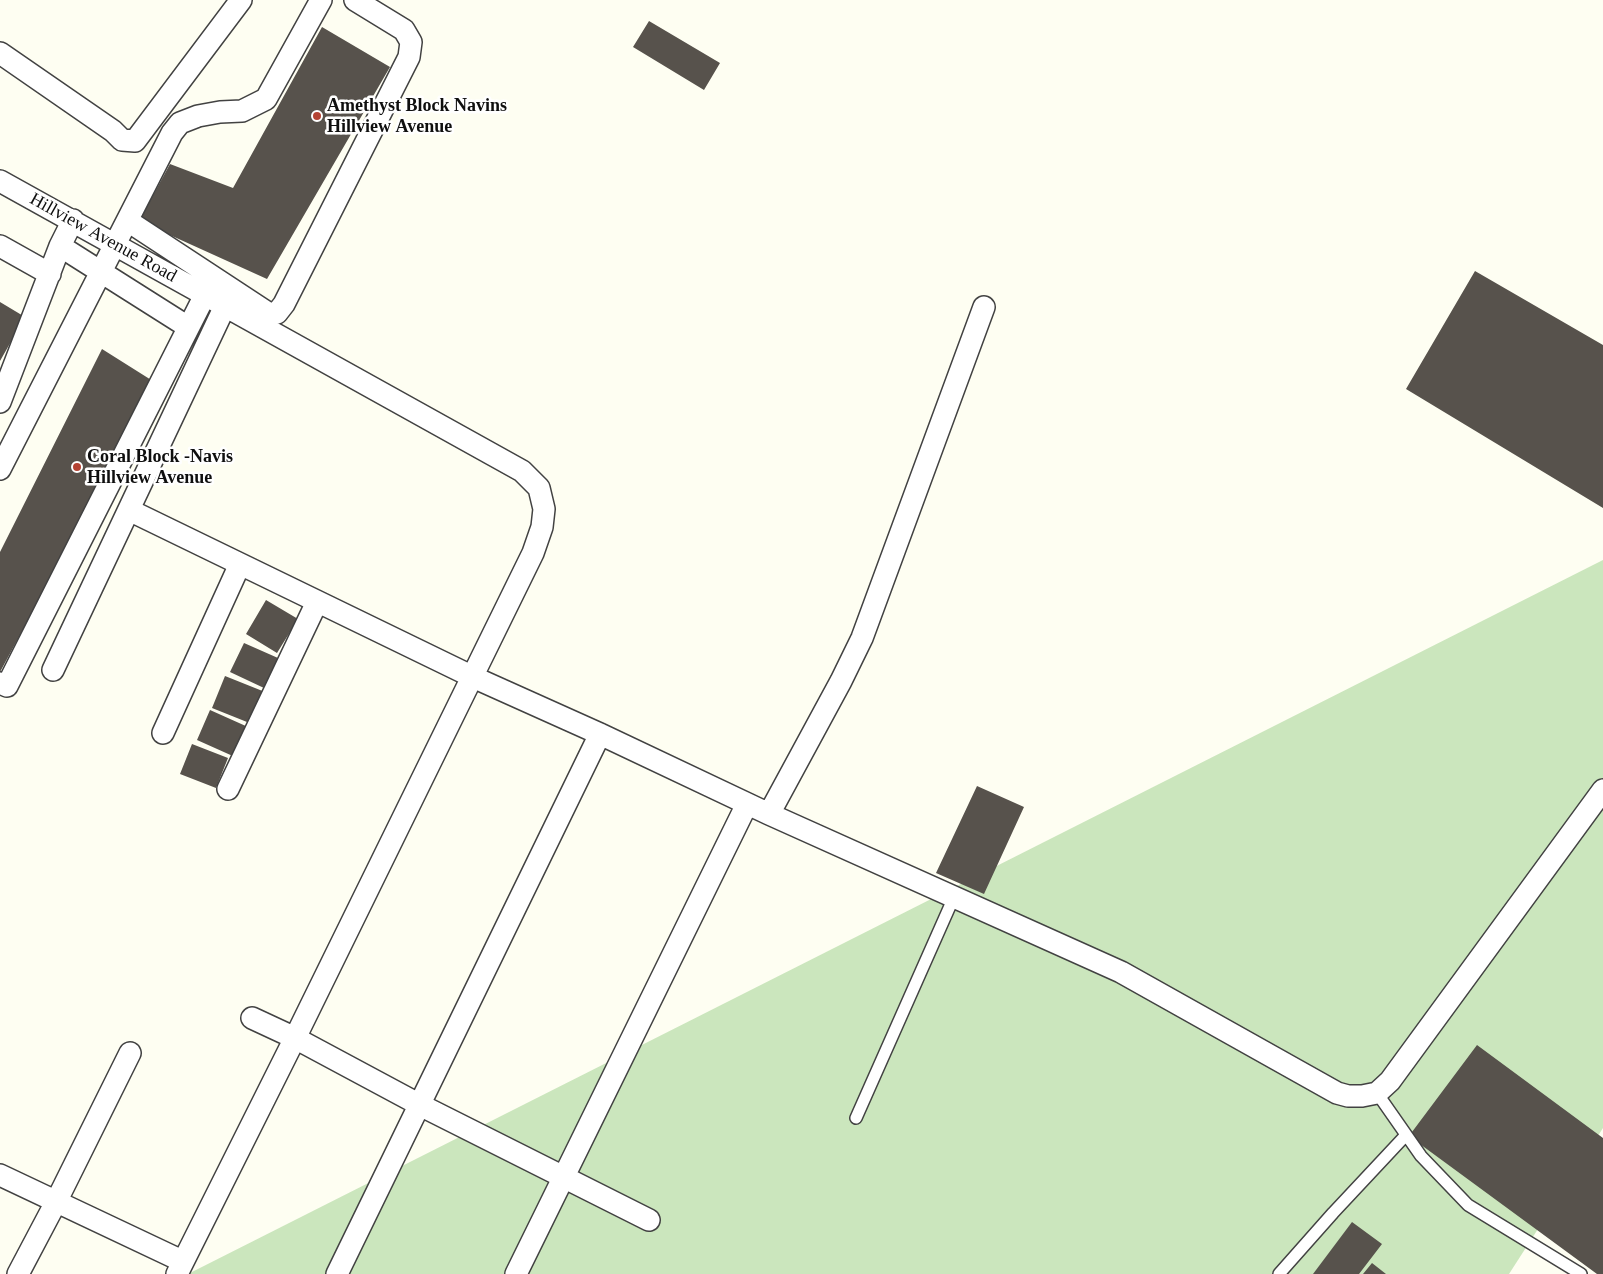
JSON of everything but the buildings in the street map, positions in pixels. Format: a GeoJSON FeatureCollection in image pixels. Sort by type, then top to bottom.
{"type":"FeatureCollection","features":[{"type":"Feature","properties":{"kind":"street"},"geometry":{"type":"LineString","coordinates":[[0,53],[113,131],[122,140],[135,141],[242,0]]}},
{"type":"Feature","properties":{"kind":"street"},"geometry":{"type":"LineString","coordinates":[[0,469],[172,133],[180,123],[198,116],[242,111],[266,99],[321,0]]}},
{"type":"Feature","properties":{"kind":"street"},"geometry":{"type":"LineString","coordinates":[[128,220],[268,313],[277,313],[284,304],[409,57],[411,42],[404,30],[355,0]]}},
{"type":"Feature","properties":{"kind":"street","name":"Hillview Avenue Road"},"geometry":{"type":"LineString","coordinates":[[0,181],[522,471],[539,488],[544,509],[542,526],[534,553],[296,1038],[179,1268]]}},
{"type":"Feature","properties":{"kind":"street"},"geometry":{"type":"LineString","coordinates":[[0,402],[60,246],[73,220]]}},
{"type":"Feature","properties":{"kind":"street"},"geometry":{"type":"LineString","coordinates":[[0,246],[50,274]]}},
{"type":"Feature","properties":{"kind":"street"},"geometry":{"type":"LineString","coordinates":[[60,246],[188,327]]}},
{"type":"Feature","properties":{"kind":"street"},"geometry":{"type":"LineString","coordinates":[[0,683],[7,686],[205,295]]}},
{"type":"Feature","properties":{"kind":"street"},"geometry":{"type":"LineString","coordinates":[[53,670],[225,306]]}},
{"type":"Feature","properties":{"kind":"street"},"geometry":{"type":"LineString","coordinates":[[769,814],[842,681],[862,638],[984,307]]}},
{"type":"Feature","properties":{"kind":"street"},"geometry":{"type":"LineString","coordinates":[[129,510],[473,677],[600,734],[747,804],[1121,972],[1337,1093],[1348,1096],[1377,1093],[1390,1081],[1603,790]]}},
{"type":"Feature","properties":{"kind":"street"},"geometry":{"type":"LineString","coordinates":[[163,733],[240,564]]}},
{"type":"Feature","properties":{"kind":"street"},"geometry":{"type":"LineString","coordinates":[[228,789],[317,602]]}},
{"type":"Feature","properties":{"kind":"street"},"geometry":{"type":"LineString","coordinates":[[337,1274],[600,734]]}},
{"type":"Feature","properties":{"kind":"street"},"geometry":{"type":"LineString","coordinates":[[516,1274],[747,804]]}},
{"type":"Feature","properties":{"kind":"street"},"geometry":{"type":"LineString","coordinates":[[252,1018],[296,1038],[420,1105],[649,1220]]}},
{"type":"Feature","properties":{"kind":"street"},"geometry":{"type":"LineString","coordinates":[[18,1274],[130,1053]]}},
{"type":"Feature","properties":{"kind":"street"},"geometry":{"type":"LineString","coordinates":[[0,1175],[56,1202],[179,1268]]}},
{"type":"Feature","properties":{"kind":"lane"},"geometry":{"type":"LineString","coordinates":[[856,1118],[954,897]]}},
{"type":"Feature","properties":{"kind":"lane"},"geometry":{"type":"LineString","coordinates":[[1377,1093],[1421,1156],[1468,1205],[1581,1274]]}},
{"type":"Feature","properties":{"kind":"lane"},"geometry":{"type":"LineString","coordinates":[[1279,1274],[1406,1135]]}},
{"type":"Feature","properties":{"kind":"green space"},"geometry":{"type":"Polygon","coordinates":[[[1603,560],[1603,1128],[1509,1274],[188,1274],[1603,560]]]}},
{"type":"Feature","properties":{"kind":"place","name":"Amethyst Block Navins Hillview Avenue"},"geometry":{"type":"Point","coordinates":[317,116]}},
{"type":"Feature","properties":{"kind":"place","name":"Coral Block -Navis Hillview Avenue"},"geometry":{"type":"Point","coordinates":[77,467]}}]}
